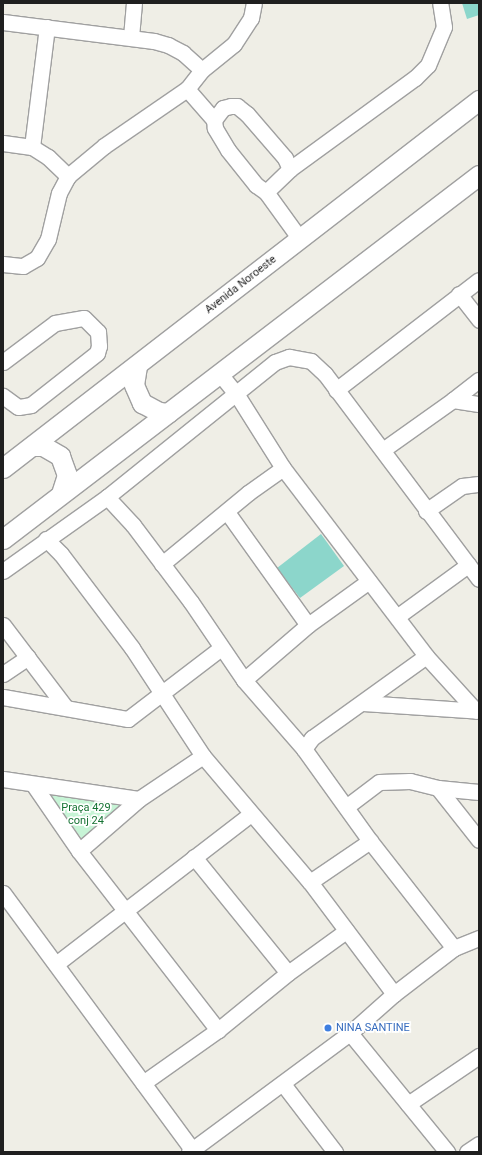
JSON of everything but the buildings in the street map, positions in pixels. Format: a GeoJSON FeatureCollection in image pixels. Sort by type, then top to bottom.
{"type":"FeatureCollection","features":[{"type":"Feature","properties":{"kind":"street"},"geometry":{"type":"LineString","coordinates":[[132,37],[134,3]]}},
{"type":"Feature","properties":{"kind":"street"},"geometry":{"type":"LineString","coordinates":[[3,264],[23,266],[30,264],[42,252],[59,193],[68,176],[110,142],[187,89],[202,70],[234,44],[251,18],[254,3]]}},
{"type":"Feature","properties":{"kind":"street"},"geometry":{"type":"LineString","coordinates":[[266,192],[290,169],[415,78],[428,65],[444,27],[440,3]]}},
{"type":"Feature","properties":{"kind":"street"},"geometry":{"type":"LineString","coordinates":[[3,22],[132,37],[168,45],[183,53],[202,70]]}},
{"type":"Feature","properties":{"kind":"street"},"geometry":{"type":"LineString","coordinates":[[32,147],[47,27]]}},
{"type":"Feature","properties":{"kind":"street"},"geometry":{"type":"LineString","coordinates":[[187,89],[214,120],[215,128],[228,150],[256,185],[266,192],[300,239]]}},
{"type":"Feature","properties":{"kind":"street","name":"Avenida Noroeste"},"geometry":{"type":"LineString","coordinates":[[3,468],[137,366],[479,100]]}},
{"type":"Feature","properties":{"kind":"street"},"geometry":{"type":"LineString","coordinates":[[214,120],[223,108],[237,106],[285,158],[290,169]]}},
{"type":"Feature","properties":{"kind":"street"},"geometry":{"type":"LineString","coordinates":[[3,143],[32,147],[48,157],[68,176]]}},
{"type":"Feature","properties":{"kind":"street"},"geometry":{"type":"LineString","coordinates":[[3,539],[61,493],[220,374],[479,175]]}},
{"type":"Feature","properties":{"kind":"street"},"geometry":{"type":"LineString","coordinates":[[336,390],[479,280]]}},
{"type":"Feature","properties":{"kind":"street"},"geometry":{"type":"LineString","coordinates":[[459,294],[479,320]]}},
{"type":"Feature","properties":{"kind":"street"},"geometry":{"type":"LineString","coordinates":[[3,362],[55,323],[84,318],[98,332],[99,346],[97,353],[31,406],[18,407],[3,396]]}},
{"type":"Feature","properties":{"kind":"street"},"geometry":{"type":"LineString","coordinates":[[3,571],[107,497],[237,395],[275,362],[289,357],[310,361],[336,390],[384,449],[426,511],[479,579]]}},
{"type":"Feature","properties":{"kind":"street"},"geometry":{"type":"LineString","coordinates":[[137,366],[134,385],[142,402],[159,412],[168,413]]}},
{"type":"Feature","properties":{"kind":"street"},"geometry":{"type":"LineString","coordinates":[[220,374],[237,395],[283,468],[369,581],[398,616],[426,656],[477,711]]}},
{"type":"Feature","properties":{"kind":"street"},"geometry":{"type":"LineString","coordinates":[[384,449],[479,380]]}},
{"type":"Feature","properties":{"kind":"street"},"geometry":{"type":"LineString","coordinates":[[453,400],[479,404]]}},
{"type":"Feature","properties":{"kind":"street"},"geometry":{"type":"LineString","coordinates":[[33,446],[43,446],[60,456],[67,475],[61,493]]}},
{"type":"Feature","properties":{"kind":"street"},"geometry":{"type":"LineString","coordinates":[[162,564],[227,512],[248,492],[283,468]]}},
{"type":"Feature","properties":{"kind":"street"},"geometry":{"type":"LineString","coordinates":[[426,511],[462,486],[479,484]]}},
{"type":"Feature","properties":{"kind":"street"},"geometry":{"type":"LineString","coordinates":[[107,497],[133,525],[244,680],[304,748],[370,841],[454,948]]}},
{"type":"Feature","properties":{"kind":"street"},"geometry":{"type":"LineString","coordinates":[[227,512],[308,625]]}},
{"type":"Feature","properties":{"kind":"street"},"geometry":{"type":"LineString","coordinates":[[46,539],[61,554],[162,692],[203,756],[250,814],[310,882],[394,994]]}},
{"type":"Feature","properties":{"kind":"street"},"geometry":{"type":"LineString","coordinates":[[398,616],[468,565]]}},
{"type":"Feature","properties":{"kind":"street"},"geometry":{"type":"LineString","coordinates":[[244,680],[308,625],[369,581]]}},
{"type":"Feature","properties":{"kind":"street"},"geometry":{"type":"LineString","coordinates":[[3,625],[66,708]]}},
{"type":"Feature","properties":{"kind":"street"},"geometry":{"type":"LineString","coordinates":[[3,697],[128,719],[221,648]]}},
{"type":"Feature","properties":{"kind":"street"},"geometry":{"type":"LineString","coordinates":[[304,748],[312,738],[426,656]]}},
{"type":"Feature","properties":{"kind":"street"},"geometry":{"type":"LineString","coordinates":[[3,674],[28,657]]}},
{"type":"Feature","properties":{"kind":"street"},"geometry":{"type":"LineString","coordinates":[[362,703],[477,711]]}},
{"type":"Feature","properties":{"kind":"street"},"geometry":{"type":"LineString","coordinates":[[79,851],[139,798],[203,756]]}},
{"type":"Feature","properties":{"kind":"street"},"geometry":{"type":"LineString","coordinates":[[3,779],[139,798]]}},
{"type":"Feature","properties":{"kind":"street"},"geometry":{"type":"LineString","coordinates":[[346,807],[379,782],[410,781],[438,788],[479,792]]}},
{"type":"Feature","properties":{"kind":"street"},"geometry":{"type":"LineString","coordinates":[[33,784],[79,851],[218,1030]]}},
{"type":"Feature","properties":{"kind":"street"},"geometry":{"type":"LineString","coordinates":[[438,788],[479,840]]}},
{"type":"Feature","properties":{"kind":"street"},"geometry":{"type":"LineString","coordinates":[[56,964],[250,814]]}},
{"type":"Feature","properties":{"kind":"street"},"geometry":{"type":"LineString","coordinates":[[310,882],[370,841]]}},
{"type":"Feature","properties":{"kind":"street"},"geometry":{"type":"LineString","coordinates":[[194,857],[288,973]]}},
{"type":"Feature","properties":{"kind":"street"},"geometry":{"type":"LineString","coordinates":[[3,893],[143,1083],[190,1150],[284,1084],[350,1033],[394,994],[454,948],[479,938]]}},
{"type":"Feature","properties":{"kind":"street"},"geometry":{"type":"LineString","coordinates":[[143,1083],[218,1030],[288,973],[346,931]]}},
{"type":"Feature","properties":{"kind":"street"},"geometry":{"type":"LineString","coordinates":[[350,1033],[447,1152]]}},
{"type":"Feature","properties":{"kind":"street"},"geometry":{"type":"LineString","coordinates":[[408,1104],[478,1057]]}},
{"type":"Feature","properties":{"kind":"street"},"geometry":{"type":"LineString","coordinates":[[284,1084],[329,1150]]}},
{"type":"Feature","properties":{"kind":"street"},"geometry":{"type":"LineString","coordinates":[[467,1152],[479,1144]]}},
{"type":"Feature","properties":{"kind":"green space","name":"Praça 429 conj 24"},"geometry":{"type":"Polygon","coordinates":[[[48,793],[127,804],[82,839],[48,793]]]}},
{"type":"Feature","properties":{"kind":"shaded area"},"geometry":{"type":"Polygon","coordinates":[[[462,3],[479,3],[479,15],[467,19],[462,3]]]}},
{"type":"Feature","properties":{"kind":"shaded area"},"geometry":{"type":"Polygon","coordinates":[[[321,534],[344,566],[300,598],[277,568],[321,534]]]}},
{"type":"Feature","properties":{"kind":"place","name":"NINA SANTINE"},"geometry":{"type":"Point","coordinates":[328,1028]}}]}
